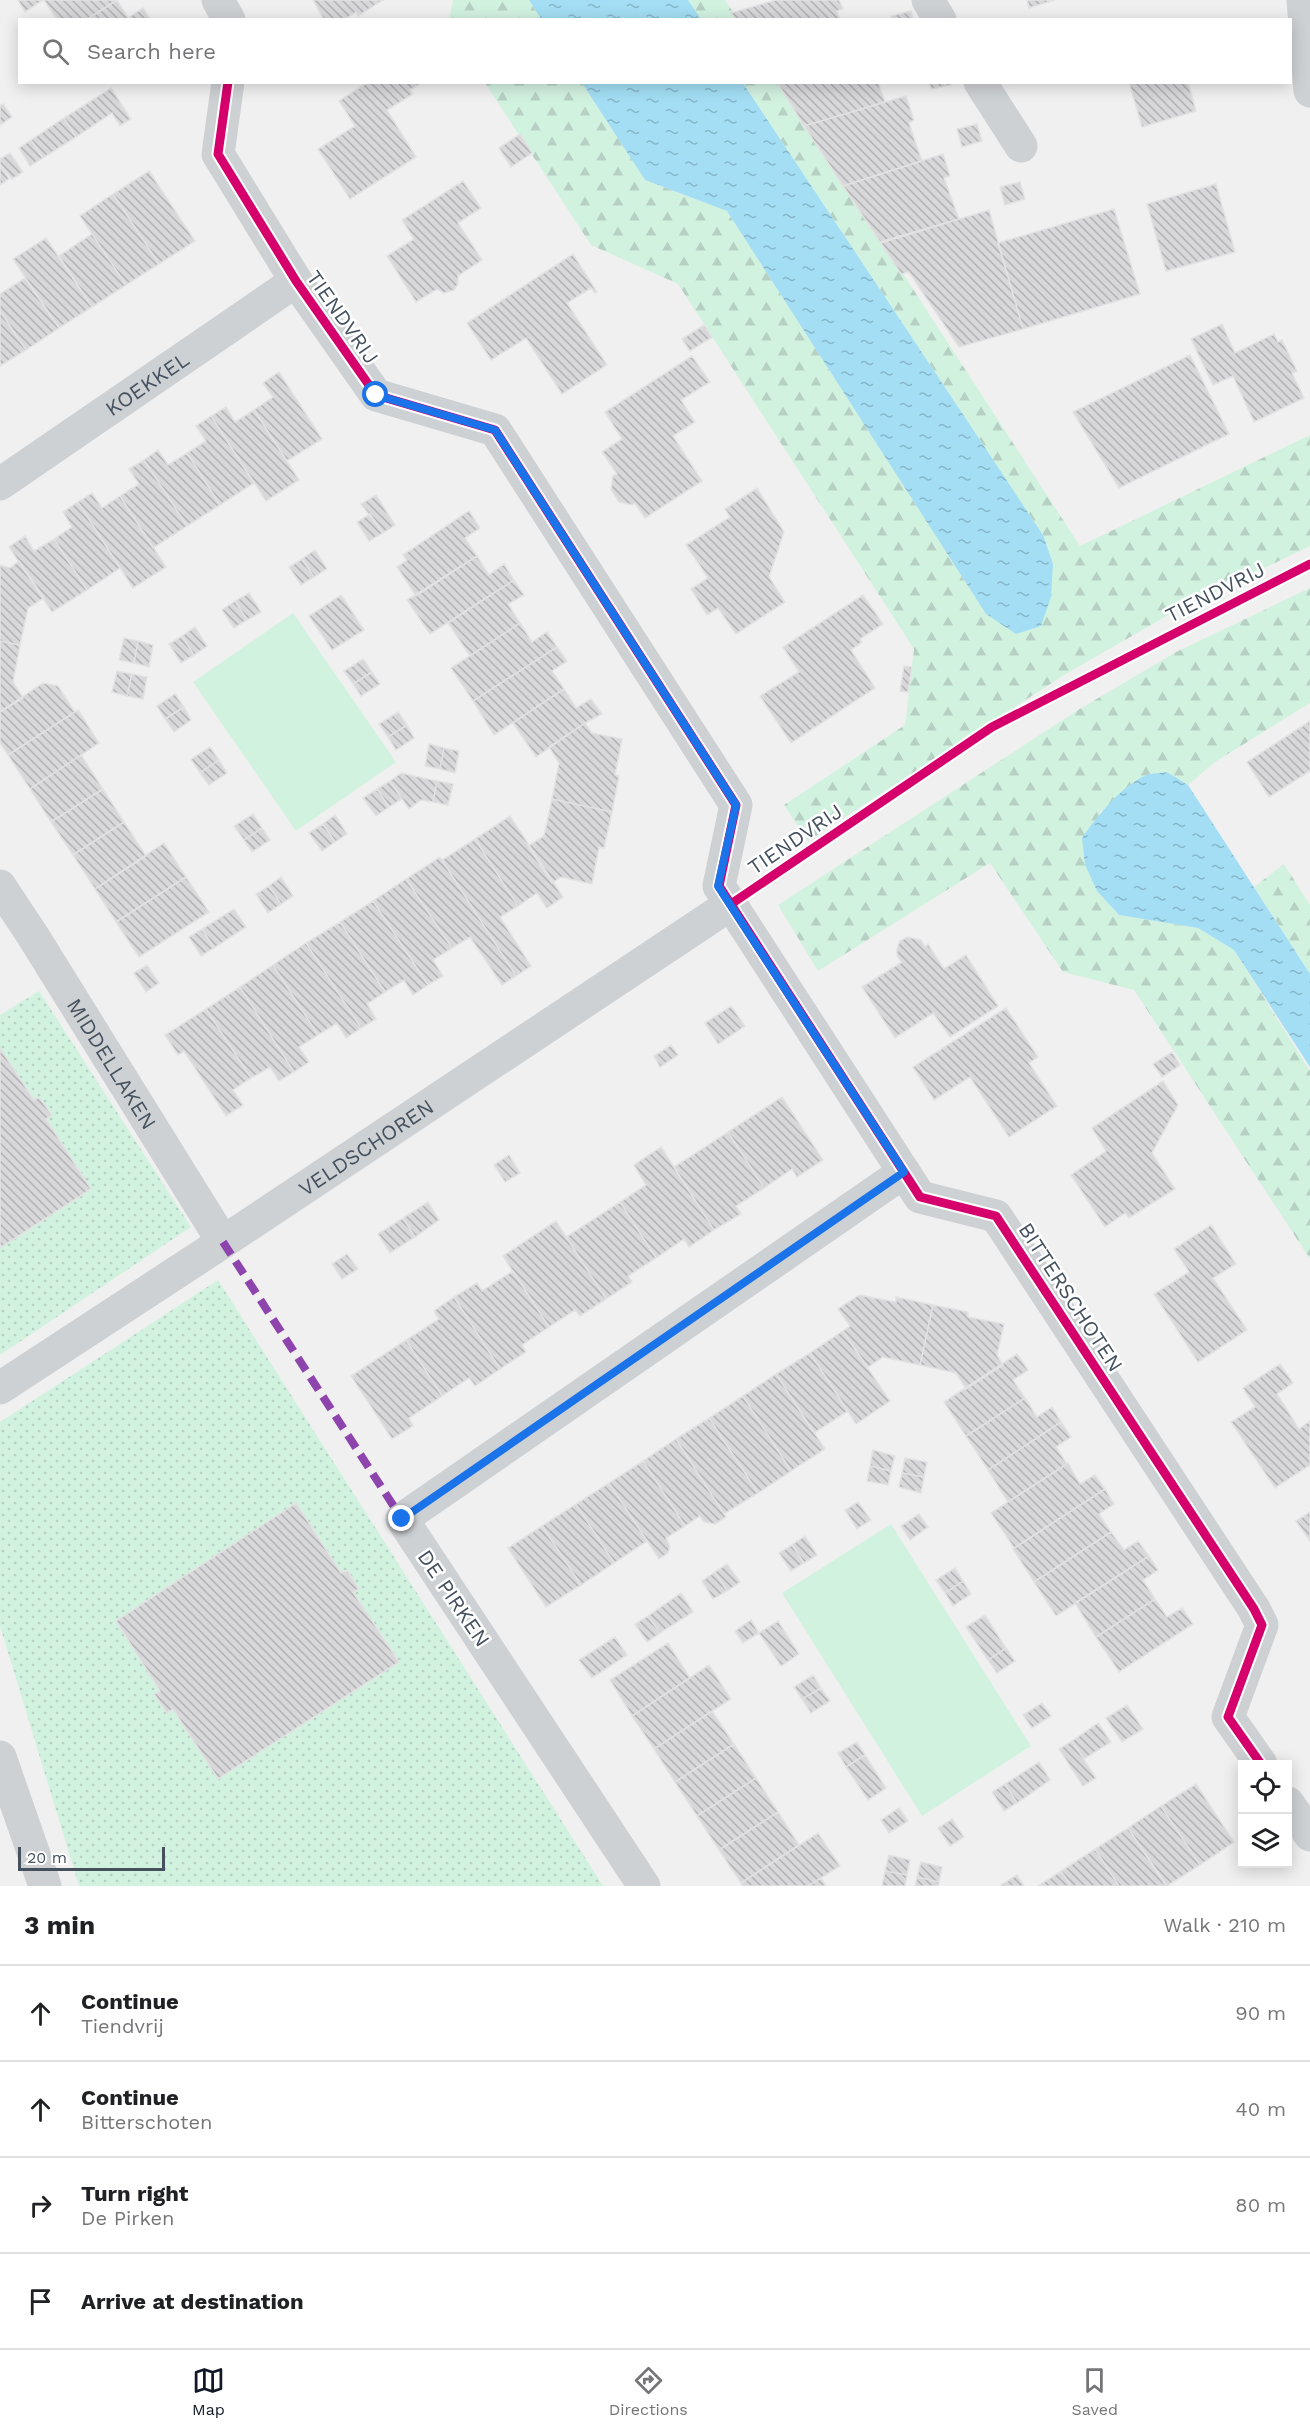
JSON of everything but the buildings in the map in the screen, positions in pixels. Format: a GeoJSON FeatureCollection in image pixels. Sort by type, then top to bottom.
{"type":"FeatureCollection","features":[{"type":"Feature","properties":{"kind":"street"},"geometry":{"type":"LineString","coordinates":[[218,0],[228,18]]}},
{"type":"Feature","properties":{"kind":"street"},"geometry":{"type":"LineString","coordinates":[[928,0],[939,18]]}},
{"type":"Feature","properties":{"kind":"street"},"geometry":{"type":"LineString","coordinates":[[1303,0],[1310,91]]}},
{"type":"Feature","properties":{"kind":"street","name":"TIENDVRIJ"},"geometry":{"type":"LineString","coordinates":[[228,84],[218,154],[296,281],[376,395],[495,430],[736,805],[718,886],[731,904]]}},
{"type":"Feature","properties":{"kind":"street"},"geometry":{"type":"LineString","coordinates":[[981,84],[1021,146]]}},
{"type":"Feature","properties":{"kind":"street","name":"KOEKKEL"},"geometry":{"type":"LineString","coordinates":[[0,484],[296,281]]}},
{"type":"Feature","properties":{"kind":"street","name":"MIDDELLAKEN"},"geometry":{"type":"LineString","coordinates":[[0,886],[223,1242]]}},
{"type":"Feature","properties":{"kind":"street","name":"BITTERSCHOTEN"},"geometry":{"type":"LineString","coordinates":[[731,904],[920,1197],[996,1216],[1254,1609],[1262,1625],[1228,1717],[1258,1760]]}},
{"type":"Feature","properties":{"kind":"street","name":"VELDSCHOREN"},"geometry":{"type":"LineString","coordinates":[[0,1388],[731,904]]}},
{"type":"Feature","properties":{"kind":"street","name":"DE PIRKEN"},"geometry":{"type":"LineString","coordinates":[[644,1886],[402,1519],[904,1172]]}},
{"type":"Feature","properties":{"kind":"street"},"geometry":{"type":"LineString","coordinates":[[0,1757],[45,1886]]}},
{"type":"Feature","properties":{"kind":"street"},"geometry":{"type":"LineString","coordinates":[[1292,1810],[1310,1835]]}},
{"type":"Feature","properties":{"kind":"green space"},"geometry":{"type":"Polygon","coordinates":[[[453,0],[529,0],[540,18],[449,18],[453,0]]]}},
{"type":"Feature","properties":{"kind":"green space"},"geometry":{"type":"Polygon","coordinates":[[[688,0],[725,0],[737,18],[700,18],[688,0]]]}},
{"type":"Feature","properties":{"kind":"green space"},"geometry":{"type":"Polygon","coordinates":[[[486,84],[583,84],[645,180],[727,211],[986,614],[1043,535],[744,84],[780,84],[1080,546],[1310,435],[1310,546],[1177,610],[1064,675],[808,841],[784,805],[905,725],[914,649],[678,284],[591,245],[486,84]]]}},
{"type":"Feature","properties":{"kind":"green space"},"geometry":{"type":"Polygon","coordinates":[[[1310,588],[1310,703],[1215,762],[1188,785],[1167,772],[1146,775],[1100,812],[1085,865],[1097,891],[1119,915],[1198,928],[1234,950],[1310,1071],[1310,1259],[1134,990],[1063,972],[990,863],[818,971],[778,905],[1078,710],[1176,652],[1310,588]]]}},
{"type":"Feature","properties":{"kind":"green space"},"geometry":{"type":"Polygon","coordinates":[[[293,613],[396,762],[296,831],[193,682],[293,613]]]}},
{"type":"Feature","properties":{"kind":"green space"},"geometry":{"type":"Polygon","coordinates":[[[1284,864],[1310,905],[1310,974],[1254,887],[1284,864]]]}},
{"type":"Feature","properties":{"kind":"green space"},"geometry":{"type":"Polygon","coordinates":[[[39,991],[191,1227],[0,1355],[0,1015],[39,991]]]}},
{"type":"Feature","properties":{"kind":"green space"},"geometry":{"type":"Polygon","coordinates":[[[218,1280],[603,1886],[79,1886],[0,1626],[0,1422],[218,1280]]]}},
{"type":"Feature","properties":{"kind":"green space"},"geometry":{"type":"Polygon","coordinates":[[[891,1524],[1031,1746],[922,1816],[782,1593],[891,1524]]]}},
{"type":"Feature","properties":{"kind":"water"},"geometry":{"type":"Polygon","coordinates":[[[529,0],[688,0],[700,18],[540,18],[529,0]]]}},
{"type":"Feature","properties":{"kind":"water"},"geometry":{"type":"Polygon","coordinates":[[[583,84],[744,84],[1043,535],[1053,564],[1051,597],[1041,626],[1016,634],[986,614],[727,211],[645,180],[583,84]]]}},
{"type":"Feature","properties":{"kind":"water"},"geometry":{"type":"Polygon","coordinates":[[[1167,772],[1188,785],[1310,974],[1310,1067],[1234,950],[1198,928],[1119,915],[1097,891],[1085,865],[1082,838],[1102,812],[1126,788],[1146,775],[1167,772]]]}},
{"type":"Feature","properties":{"kind":"marked path"},"geometry":{"type":"LineString","coordinates":[[223,1242],[402,1519]]}},
{"type":"Feature","properties":{"kind":"cycle path"},"geometry":{"type":"LineString","coordinates":[[228,84],[218,154],[296,281],[376,395],[495,430],[736,805],[719,886],[920,1197],[996,1216],[1254,1609],[1262,1625],[1228,1717],[1258,1760]]}},
{"type":"Feature","properties":{"kind":"cycle path"},"geometry":{"type":"LineString","coordinates":[[731,904],[992,727],[1310,564]]}},
{"type":"Feature","properties":{"kind":"route"},"geometry":{"type":"LineString","coordinates":[[376,395],[495,430],[736,805],[718,886],[904,1172],[402,1519]]}}]}
